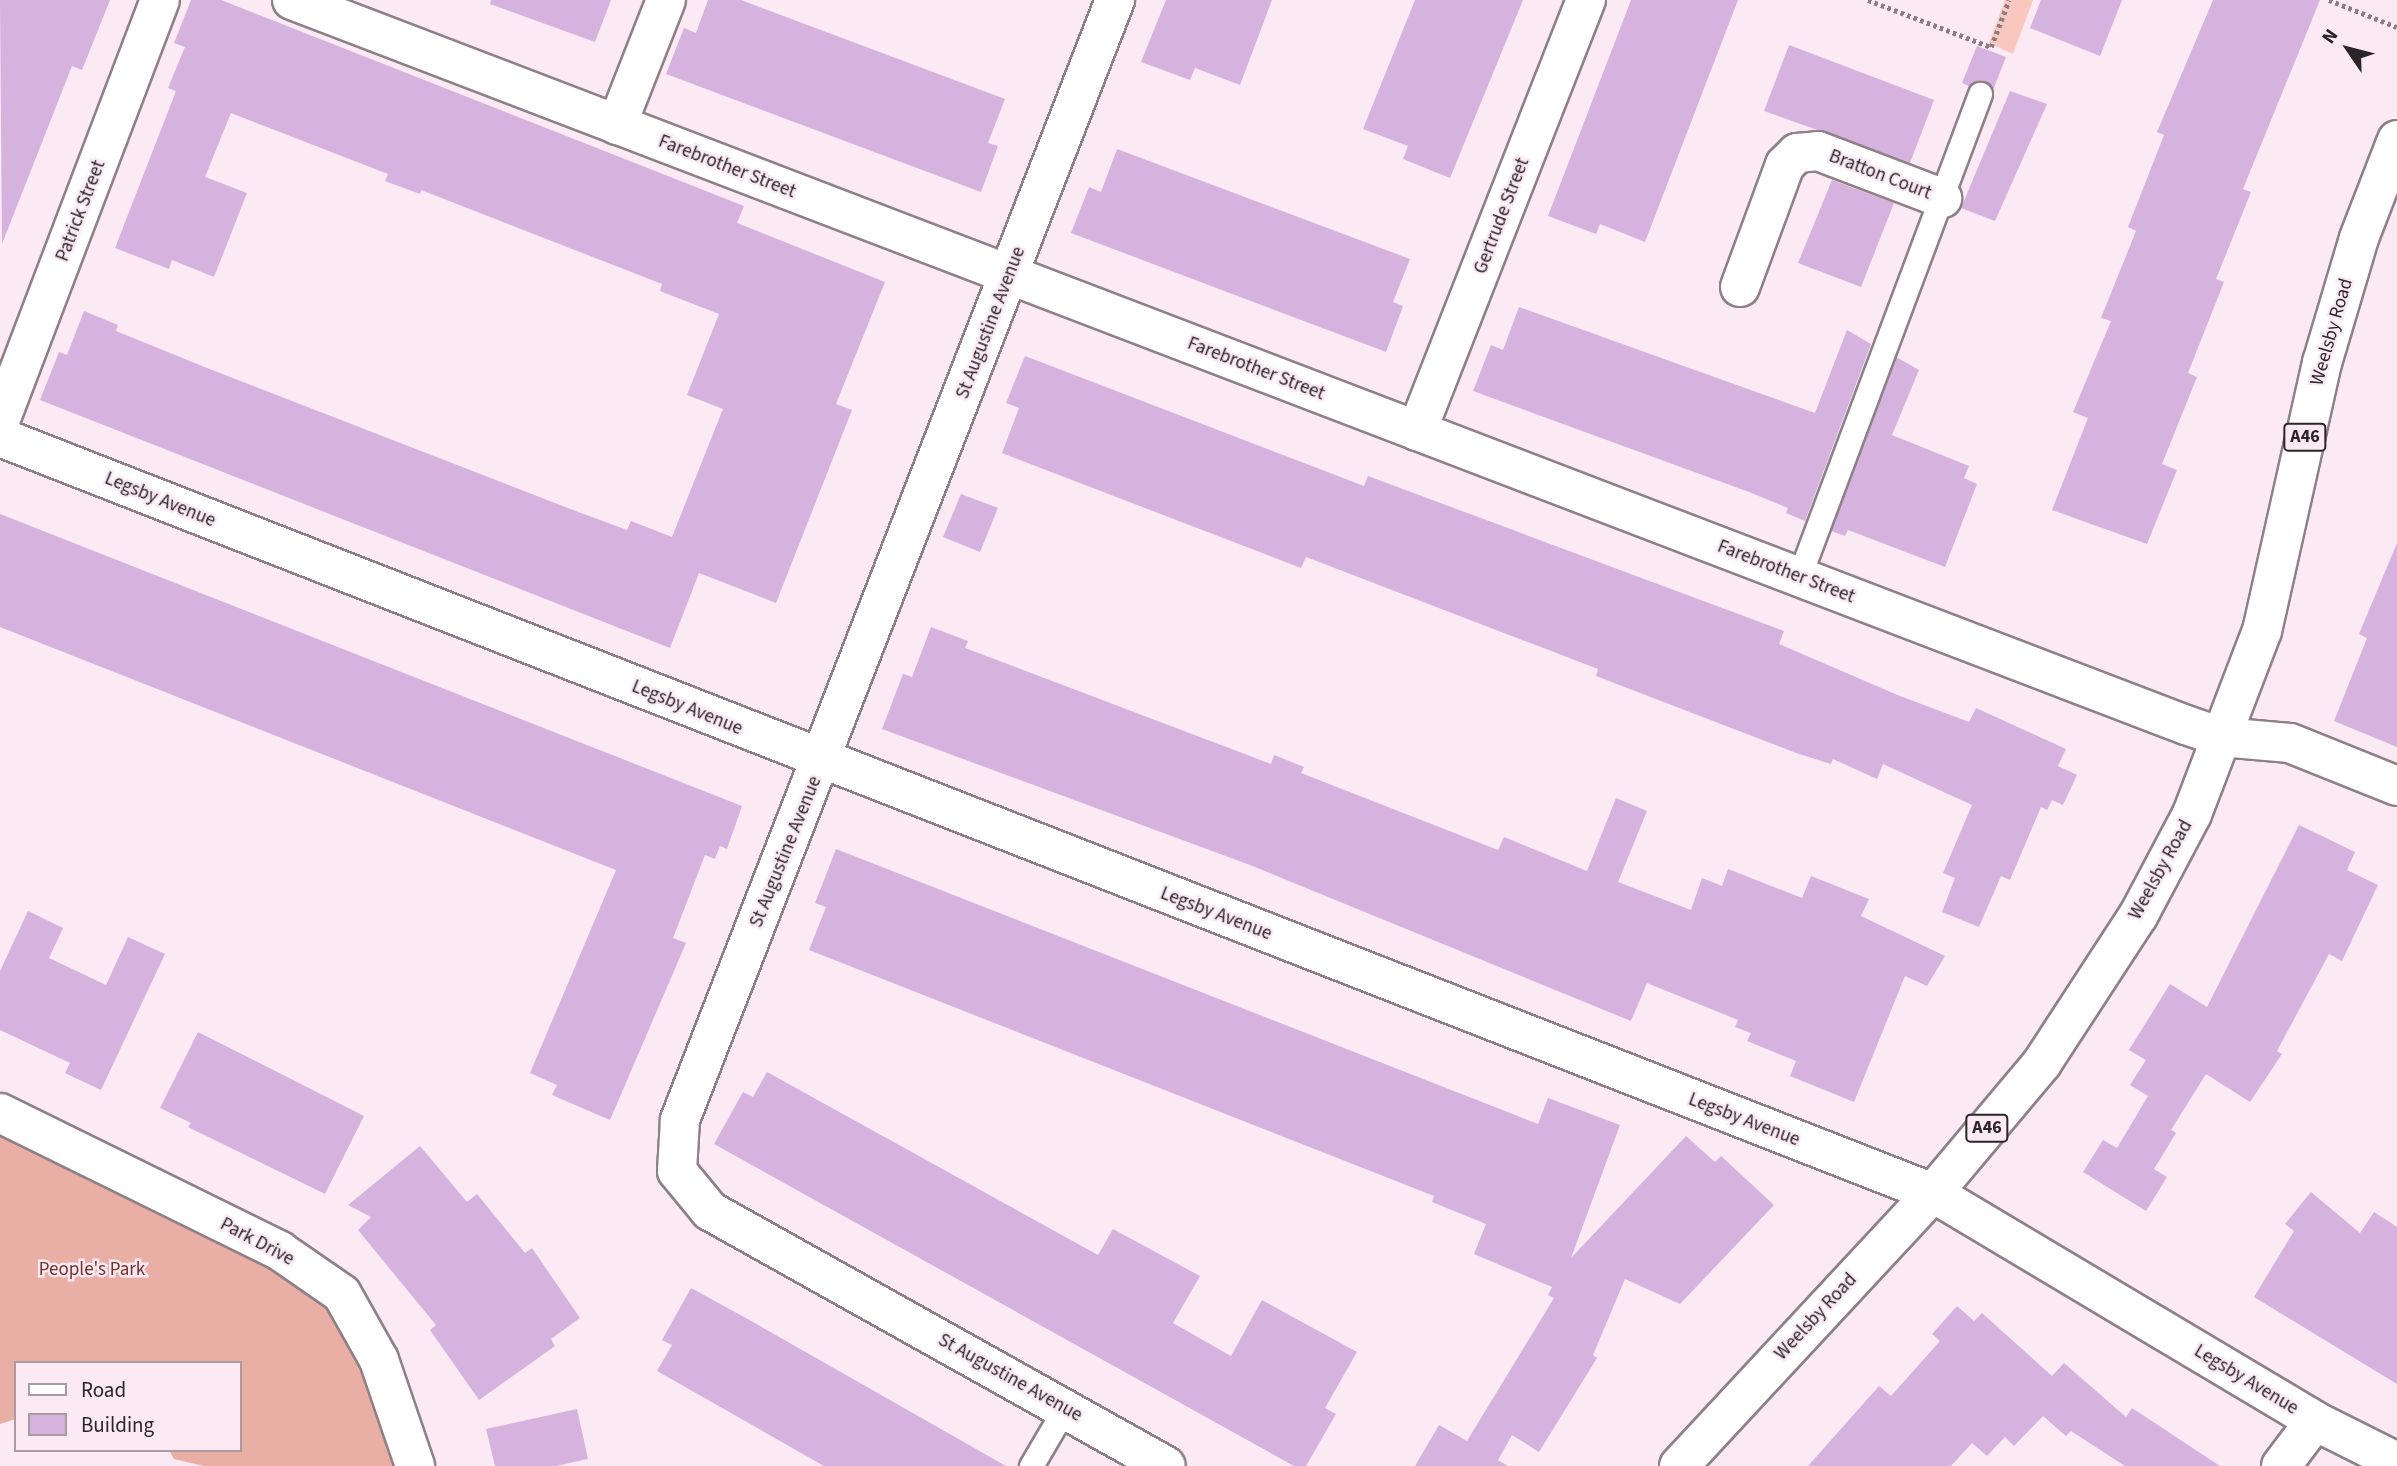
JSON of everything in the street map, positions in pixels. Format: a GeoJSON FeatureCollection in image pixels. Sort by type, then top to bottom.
{"type":"FeatureCollection","features":[{"type":"Feature","properties":{"kind":"main road","name":"Patrick Street"},"geometry":{"type":"LineString","coordinates":[[0,421],[160,0]]}},
{"type":"Feature","properties":{"kind":"main road","name":"Farebrother Street"},"geometry":{"type":"LineString","coordinates":[[292,0],[2221,737],[2290,743],[2397,786]]}},
{"type":"Feature","properties":{"kind":"main road"},"geometry":{"type":"LineString","coordinates":[[617,125],[666,0]]}},
{"type":"Feature","properties":{"kind":"main road","name":"St Augustine Avenue"},"geometry":{"type":"LineString","coordinates":[[1115,0],[822,762],[680,1120],[677,1171],[710,1211],[1166,1466]]}},
{"type":"Feature","properties":{"kind":"main road","name":"Gertrude Street"},"geometry":{"type":"LineString","coordinates":[[1417,431],[1586,0]]}},
{"type":"Feature","properties":{"kind":"main road","name":"Weelsby Road"},"geometry":{"type":"LineString","coordinates":[[1679,1466],[1933,1193],[2042,1063],[2138,916],[2192,814],[2262,631],[2322,363],[2359,238],[2397,140]]}},
{"type":"Feature","properties":{"kind":"main road","name":"Bratton Court"},"geometry":{"type":"LineString","coordinates":[[1740,288],[1785,165],[1797,153],[1818,151],[1942,198]]}},
{"type":"Feature","properties":{"kind":"main road","name":"Legsby Avenue"},"geometry":{"type":"LineString","coordinates":[[0,437],[822,762],[1933,1193],[2315,1421],[2397,1462]]}},
{"type":"Feature","properties":{"kind":"main road","name":"Park Drive"},"geometry":{"type":"LineString","coordinates":[[0,1113],[280,1251],[342,1294],[379,1360],[415,1466]]}},
{"type":"Feature","properties":{"kind":"main road"},"geometry":{"type":"LineString","coordinates":[[2281,1466],[2315,1421]]}},
{"type":"Feature","properties":{"kind":"lane"},"geometry":{"type":"LineString","coordinates":[[1799,577],[1980,94]]}},
{"type":"Feature","properties":{"kind":"lane"},"geometry":{"type":"LineString","coordinates":[[1031,1466],[1065,1408]]}},
{"type":"Feature","properties":{"kind":"path"},"geometry":{"type":"LineString","coordinates":[[1868,0],[1991,47],[2008,0]]}},
{"type":"Feature","properties":{"kind":"path"},"geometry":{"type":"LineString","coordinates":[[2329,0],[2397,27]]}},
{"type":"Feature","properties":{"kind":"shaded area"},"geometry":{"type":"Polygon","coordinates":[[[2005,0],[2033,0],[2013,54],[1989,43],[2005,0]]]}},
{"type":"Feature","properties":{"kind":"green space","name":"People's Park"},"geometry":{"type":"Polygon","coordinates":[[[0,1125],[234,1237],[316,1295],[337,1323],[376,1398],[395,1466],[204,1466],[174,1459],[170,1452],[242,1452],[242,1361],[14,1361],[14,1420],[0,1424],[0,1125]]]}},
{"type":"Feature","properties":{"kind":"building"},"geometry":{"type":"Polygon","coordinates":[[[0,0],[110,0],[82,70],[72,66],[2,244],[0,0]]]}},
{"type":"Feature","properties":{"kind":"building"},"geometry":{"type":"Polygon","coordinates":[[[191,0],[221,0],[744,206],[737,223],[885,282],[836,404],[852,410],[776,603],[699,573],[670,648],[40,400],[59,352],[67,355],[84,311],[118,325],[116,331],[573,510],[627,530],[631,521],[672,537],[723,409],[687,395],[719,314],[660,291],[662,284],[421,190],[420,194],[385,181],[388,174],[231,113],[205,177],[247,193],[214,277],[172,260],[169,269],[115,248],[176,91],[168,88],[185,47],[174,43],[191,0]]]}},
{"type":"Feature","properties":{"kind":"building"},"geometry":{"type":"Polygon","coordinates":[[[491,0],[611,0],[595,42],[490,4],[491,0]]]}},
{"type":"Feature","properties":{"kind":"building"},"geometry":{"type":"Polygon","coordinates":[[[708,0],[741,0],[1005,99],[988,143],[998,146],[981,192],[666,74],[684,28],[696,33],[708,0]]]}},
{"type":"Feature","properties":{"kind":"building"},"geometry":{"type":"Polygon","coordinates":[[[1166,0],[1272,0],[1240,85],[1195,68],[1190,80],[1141,62],[1166,0]]]}},
{"type":"Feature","properties":{"kind":"building"},"geometry":{"type":"Polygon","coordinates":[[[1415,0],[1523,0],[1450,178],[1403,159],[1408,146],[1363,129],[1415,0]]]}},
{"type":"Feature","properties":{"kind":"building"},"geometry":{"type":"Polygon","coordinates":[[[1631,0],[1738,0],[1645,242],[1600,224],[1596,234],[1548,216],[1631,0]]]}},
{"type":"Feature","properties":{"kind":"building"},"geometry":{"type":"Polygon","coordinates":[[[2041,0],[2122,0],[2100,56],[2030,28],[2041,0]]]}},
{"type":"Feature","properties":{"kind":"building"},"geometry":{"type":"Polygon","coordinates":[[[2213,0],[2320,0],[2243,189],[2251,192],[2216,279],[2224,282],[2188,373],[2197,377],[2162,464],[2177,470],[2147,544],[2052,510],[2088,418],[2073,412],[2111,321],[2101,318],[2136,231],[2128,227],[2164,135],[2157,132],[2213,0]]]}},
{"type":"Feature","properties":{"kind":"building"},"geometry":{"type":"Polygon","coordinates":[[[1789,45],[1934,100],[1910,163],[1764,111],[1789,45]]]}},
{"type":"Feature","properties":{"kind":"building"},"geometry":{"type":"Polygon","coordinates":[[[1977,46],[2006,57],[1993,90],[1984,81],[1969,86],[1962,83],[1977,46]]]}},
{"type":"Feature","properties":{"kind":"building"},"geometry":{"type":"Polygon","coordinates":[[[2010,91],[2047,104],[1995,221],[1961,208],[2010,91]]]}},
{"type":"Feature","properties":{"kind":"building"},"geometry":{"type":"Polygon","coordinates":[[[1117,149],[1410,259],[1393,302],[1403,306],[1386,352],[1071,233],[1089,187],[1101,192],[1117,149]]]}},
{"type":"Feature","properties":{"kind":"building"},"geometry":{"type":"Polygon","coordinates":[[[1832,180],[1894,203],[1861,287],[1798,263],[1832,180]]]}},
{"type":"Feature","properties":{"kind":"building"},"geometry":{"type":"Polygon","coordinates":[[[1519,307],[1815,413],[1847,330],[1871,344],[1805,521],[1786,513],[1788,508],[1749,492],[1473,391],[1491,345],[1503,350],[1519,307]]]}},
{"type":"Feature","properties":{"kind":"building"},"geometry":{"type":"Polygon","coordinates":[[[1025,356],[1364,486],[1368,476],[1784,631],[1779,644],[1900,696],[1969,722],[1976,708],[2066,749],[2058,766],[2077,775],[2063,805],[2052,800],[2047,810],[2041,807],[2010,880],[2001,876],[1979,927],[1942,912],[1955,878],[1943,873],[1972,805],[1883,764],[1877,779],[1833,759],[1831,764],[1799,754],[1596,676],[1598,669],[1306,557],[1301,568],[1002,453],[1019,408],[1006,403],[1025,356]]]}},
{"type":"Feature","properties":{"kind":"building"},"geometry":{"type":"Polygon","coordinates":[[[1896,357],[1919,370],[1892,435],[1969,466],[1964,478],[1977,484],[1945,567],[1848,530],[1845,536],[1831,531],[1896,357]]]}},
{"type":"Feature","properties":{"kind":"building"},"geometry":{"type":"Polygon","coordinates":[[[961,494],[998,508],[980,552],[943,537],[961,494]]]}},
{"type":"Feature","properties":{"kind":"building"},"geometry":{"type":"Polygon","coordinates":[[[0,514],[742,806],[727,849],[720,846],[715,859],[705,855],[673,938],[686,943],[610,1120],[552,1095],[557,1085],[530,1073],[616,870],[0,627],[0,514]]]}},
{"type":"Feature","properties":{"kind":"building"},"geometry":{"type":"Polygon","coordinates":[[[2397,543],[2397,747],[2334,721],[2367,638],[2359,634],[2397,543]]]}},
{"type":"Feature","properties":{"kind":"building"},"geometry":{"type":"Polygon","coordinates":[[[931,627],[968,641],[965,648],[1271,764],[1274,755],[1304,767],[1301,773],[1498,850],[1504,837],[1587,871],[1616,798],[1647,811],[1618,882],[1691,910],[1702,878],[1722,886],[1728,869],[1802,898],[1811,876],[1869,899],[1861,916],[1945,956],[1927,986],[1905,976],[1854,1102],[1790,1076],[1796,1061],[1747,1041],[1751,1033],[1735,1027],[1738,1020],[1647,983],[1631,1021],[1250,865],[882,729],[903,674],[912,677],[931,627]]]}},
{"type":"Feature","properties":{"kind":"building"},"geometry":{"type":"Polygon","coordinates":[[[2299,825],[2355,852],[2347,870],[2378,885],[2342,961],[2329,954],[2277,1051],[2282,1054],[2250,1102],[2206,1074],[2171,1130],[2176,1133],[2154,1169],[2167,1177],[2146,1211],[2083,1172],[2103,1140],[2117,1148],[2148,1096],[2130,1085],[2146,1060],[2129,1050],[2170,984],[2207,1007],[2299,825]]]}},
{"type":"Feature","properties":{"kind":"building"},"geometry":{"type":"Polygon","coordinates":[[[836,849],[1538,1124],[1548,1098],[1620,1125],[1571,1258],[1686,1136],[1715,1162],[1721,1156],[1774,1205],[1680,1304],[1625,1279],[1593,1355],[1597,1358],[1539,1452],[1512,1435],[1498,1460],[1508,1466],[1415,1466],[1439,1425],[1467,1441],[1554,1298],[1548,1295],[1552,1287],[1474,1254],[1486,1224],[1432,1202],[1434,1196],[809,950],[826,907],[815,903],[836,849]]]}},
{"type":"Feature","properties":{"kind":"building"},"geometry":{"type":"Polygon","coordinates":[[[28,911],[63,928],[49,958],[106,985],[128,937],[165,954],[101,1090],[65,1073],[70,1063],[0,1030],[0,971],[28,911]]]}},
{"type":"Feature","properties":{"kind":"building"},"geometry":{"type":"Polygon","coordinates":[[[198,1032],[364,1116],[325,1194],[188,1127],[191,1123],[160,1108],[198,1032]]]}},
{"type":"Feature","properties":{"kind":"building"},"geometry":{"type":"Polygon","coordinates":[[[767,1072],[1098,1255],[1113,1229],[1200,1276],[1173,1323],[1231,1356],[1262,1300],[1357,1352],[1325,1408],[1336,1414],[1306,1466],[1294,1466],[714,1144],[743,1092],[753,1097],[767,1072]]]}},
{"type":"Feature","properties":{"kind":"building"},"geometry":{"type":"Polygon","coordinates":[[[420,1146],[467,1202],[477,1194],[525,1253],[532,1248],[580,1318],[551,1339],[555,1346],[479,1400],[430,1330],[436,1325],[358,1230],[371,1217],[348,1205],[420,1146]]]}},
{"type":"Feature","properties":{"kind":"building"},"geometry":{"type":"Polygon","coordinates":[[[2311,1192],[2360,1233],[2374,1212],[2397,1227],[2397,1384],[2254,1297],[2294,1231],[2285,1224],[2311,1192]]]}},
{"type":"Feature","properties":{"kind":"building"},"geometry":{"type":"Polygon","coordinates":[[[691,1288],[1006,1466],[824,1466],[657,1371],[672,1345],[662,1340],[691,1288]]]}},
{"type":"Feature","properties":{"kind":"building"},"geometry":{"type":"Polygon","coordinates":[[[1957,1306],[1974,1321],[1982,1313],[2052,1376],[2064,1363],[2126,1417],[2132,1408],[2220,1466],[2125,1466],[2071,1431],[2066,1436],[2043,1416],[2014,1446],[2005,1437],[1987,1456],[1972,1443],[1951,1466],[1808,1466],[1879,1386],[1891,1396],[1940,1341],[1932,1334],[1957,1306]]]}},
{"type":"Feature","properties":{"kind":"building"},"geometry":{"type":"Polygon","coordinates":[[[577,1409],[588,1459],[556,1466],[495,1466],[486,1429],[577,1409]]]}}]}
